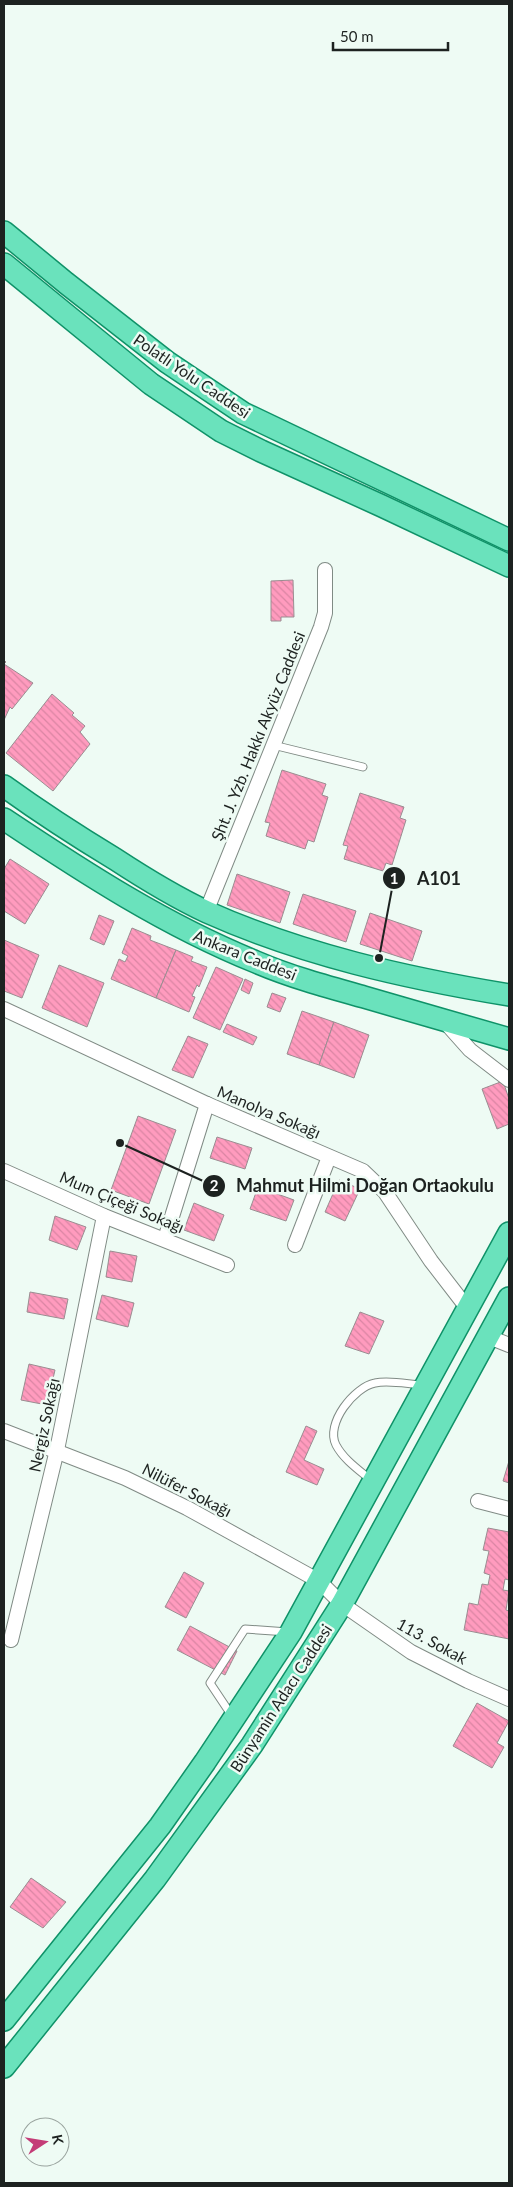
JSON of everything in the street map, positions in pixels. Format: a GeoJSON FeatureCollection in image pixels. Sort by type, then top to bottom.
{"type":"FeatureCollection","features":[{"type":"Feature","properties":{"kind":"main road","name":"Polatlı Yolu Caddesi"},"geometry":{"type":"LineString","coordinates":[[4,232],[167,362],[243,413],[509,540]]}},
{"type":"Feature","properties":{"kind":"main road","name":"Polatlı Yolu Caddesi"},"geometry":{"type":"LineString","coordinates":[[4,264],[151,384],[221,431],[261,452],[509,566]]}},
{"type":"Feature","properties":{"kind":"main road","name":"Ankara Caddesi"},"geometry":{"type":"LineString","coordinates":[[4,786],[51,820],[149,881],[206,912],[262,935],[314,952],[418,978],[509,995]]}},
{"type":"Feature","properties":{"kind":"main road","name":"Ankara Caddesi"},"geometry":{"type":"LineString","coordinates":[[4,819],[89,876],[195,936],[276,970],[509,1039]]}},
{"type":"Feature","properties":{"kind":"main road"},"geometry":{"type":"LineString","coordinates":[[4,2020],[160,1826],[291,1632],[509,1233]]}},
{"type":"Feature","properties":{"kind":"main road","name":"Bünyamin Adacı Caddesi"},"geometry":{"type":"LineString","coordinates":[[4,2067],[124,1919],[194,1828],[252,1745],[342,1604],[509,1298]]}},
{"type":"Feature","properties":{"kind":"street","name":"Şht. J. Yzb. Hakkı Akyüz Caddesi"},"geometry":{"type":"LineString","coordinates":[[206,912],[325,613],[326,570]]}},
{"type":"Feature","properties":{"kind":"street","name":"Manolya Sokağı"},"geometry":{"type":"LineString","coordinates":[[4,1009],[207,1104],[363,1172],[375,1182],[468,1309]]}},
{"type":"Feature","properties":{"kind":"street"},"geometry":{"type":"LineString","coordinates":[[443,1020],[470,1050],[509,1080]]}},
{"type":"Feature","properties":{"kind":"street"},"geometry":{"type":"LineString","coordinates":[[165,1239],[207,1104]]}},
{"type":"Feature","properties":{"kind":"street"},"geometry":{"type":"LineString","coordinates":[[295,1245],[329,1156]]}},
{"type":"Feature","properties":{"kind":"street","name":"Mum Çiçeği Sokağı"},"geometry":{"type":"LineString","coordinates":[[4,1171],[104,1216],[227,1265]]}},
{"type":"Feature","properties":{"kind":"street","name":"Nergiz Sokağı"},"geometry":{"type":"LineString","coordinates":[[10,1640],[57,1450],[104,1216]]}},
{"type":"Feature","properties":{"kind":"street"},"geometry":{"type":"LineString","coordinates":[[489,1337],[509,1345]]}},
{"type":"Feature","properties":{"kind":"street","name":"Nilüfer Sokağı"},"geometry":{"type":"LineString","coordinates":[[4,1431],[125,1478],[188,1508],[319,1581],[342,1604]]}},
{"type":"Feature","properties":{"kind":"street"},"geometry":{"type":"LineString","coordinates":[[478,1501],[509,1509]]}},
{"type":"Feature","properties":{"kind":"street","name":"113. Sokak"},"geometry":{"type":"LineString","coordinates":[[342,1604],[411,1652],[509,1699]]}},
{"type":"Feature","properties":{"kind":"lane"},"geometry":{"type":"LineString","coordinates":[[273,745],[363,767]]}},
{"type":"Feature","properties":{"kind":"lane"},"geometry":{"type":"LineString","coordinates":[[374,1482],[344,1456],[335,1443],[334,1430],[339,1416],[350,1396],[362,1387],[376,1382],[427,1385]]}},
{"type":"Feature","properties":{"kind":"lane"},"geometry":{"type":"LineString","coordinates":[[234,1719],[210,1683],[245,1629],[291,1632]]}},
{"type":"Feature","properties":{"kind":"building"},"geometry":{"type":"Polygon","coordinates":[[[293,580],[294,617],[281,617],[281,621],[271,621],[271,581],[293,580]]]}},
{"type":"Feature","properties":{"kind":"building"},"geometry":{"type":"Polygon","coordinates":[[[4,664],[33,683],[12,709],[10,707],[4,720],[4,664]]]}},
{"type":"Feature","properties":{"kind":"building"},"geometry":{"type":"Polygon","coordinates":[[[52,694],[74,713],[72,715],[85,726],[80,732],[90,744],[53,791],[6,753],[52,694]]]}},
{"type":"Feature","properties":{"kind":"building"},"geometry":{"type":"Polygon","coordinates":[[[282,770],[326,784],[322,795],[328,797],[314,842],[308,840],[305,849],[266,836],[270,823],[265,822],[282,770]]]}},
{"type":"Feature","properties":{"kind":"building"},"geometry":{"type":"Polygon","coordinates":[[[360,793],[404,807],[400,818],[406,820],[392,865],[386,863],[383,871],[344,859],[348,846],[343,845],[360,793]]]}},
{"type":"Feature","properties":{"kind":"building"},"geometry":{"type":"Polygon","coordinates":[[[10,859],[49,884],[25,924],[4,911],[4,869],[10,859]]]}},
{"type":"Feature","properties":{"kind":"building"},"geometry":{"type":"Polygon","coordinates":[[[237,874],[290,892],[280,923],[227,905],[237,874]]]}},
{"type":"Feature","properties":{"kind":"building"},"geometry":{"type":"Polygon","coordinates":[[[303,894],[356,911],[346,942],[293,924],[303,894]]]}},
{"type":"Feature","properties":{"kind":"building"},"geometry":{"type":"Polygon","coordinates":[[[370,913],[422,931],[412,961],[360,944],[370,913]]]}},
{"type":"Feature","properties":{"kind":"building"},"geometry":{"type":"Polygon","coordinates":[[[99,915],[114,921],[104,945],[90,939],[99,915]]]}},
{"type":"Feature","properties":{"kind":"building"},"geometry":{"type":"Polygon","coordinates":[[[132,928],[151,936],[150,940],[176,950],[156,998],[111,979],[119,959],[125,962],[128,956],[122,953],[132,928]]]}},
{"type":"Feature","properties":{"kind":"building"},"geometry":{"type":"Polygon","coordinates":[[[4,940],[39,955],[22,998],[4,991],[4,940]]]}},
{"type":"Feature","properties":{"kind":"building"},"geometry":{"type":"Polygon","coordinates":[[[176,950],[193,957],[191,961],[207,967],[199,987],[197,985],[192,996],[195,997],[189,1012],[156,998],[176,950]]]}},
{"type":"Feature","properties":{"kind":"building"},"geometry":{"type":"Polygon","coordinates":[[[59,965],[104,983],[87,1027],[42,1008],[59,965]]]}},
{"type":"Feature","properties":{"kind":"building"},"geometry":{"type":"Polygon","coordinates":[[[216,967],[243,979],[220,1030],[193,1018],[216,967]]]}},
{"type":"Feature","properties":{"kind":"building"},"geometry":{"type":"Polygon","coordinates":[[[245,979],[253,983],[249,994],[241,990],[245,979]]]}},
{"type":"Feature","properties":{"kind":"building"},"geometry":{"type":"Polygon","coordinates":[[[272,993],[286,998],[280,1012],[267,1007],[272,993]]]}},
{"type":"Feature","properties":{"kind":"building"},"geometry":{"type":"Polygon","coordinates":[[[302,1011],[334,1022],[319,1065],[287,1054],[302,1011]]]}},
{"type":"Feature","properties":{"kind":"building"},"geometry":{"type":"Polygon","coordinates":[[[334,1022],[369,1035],[354,1078],[319,1065],[334,1022]]]}},
{"type":"Feature","properties":{"kind":"building"},"geometry":{"type":"Polygon","coordinates":[[[227,1024],[257,1037],[253,1045],[223,1032],[227,1024]]]}},
{"type":"Feature","properties":{"kind":"building"},"geometry":{"type":"Polygon","coordinates":[[[188,1036],[208,1044],[193,1078],[172,1070],[188,1036]]]}},
{"type":"Feature","properties":{"kind":"building"},"geometry":{"type":"Polygon","coordinates":[[[503,1081],[509,1099],[509,1124],[497,1129],[482,1089],[503,1081]]]}},
{"type":"Feature","properties":{"kind":"building"},"geometry":{"type":"Polygon","coordinates":[[[138,1116],[176,1130],[149,1204],[111,1190],[138,1116]]]}},
{"type":"Feature","properties":{"kind":"building"},"geometry":{"type":"Polygon","coordinates":[[[217,1137],[252,1148],[245,1169],[210,1158],[217,1137]]]}},
{"type":"Feature","properties":{"kind":"building"},"geometry":{"type":"Polygon","coordinates":[[[339,1180],[360,1189],[345,1221],[325,1212],[339,1180]]]}},
{"type":"Feature","properties":{"kind":"building"},"geometry":{"type":"Polygon","coordinates":[[[258,1187],[294,1200],[286,1221],[250,1209],[258,1187]]]}},
{"type":"Feature","properties":{"kind":"building"},"geometry":{"type":"Polygon","coordinates":[[[194,1203],[224,1215],[214,1241],[184,1230],[194,1203]]]}},
{"type":"Feature","properties":{"kind":"building"},"geometry":{"type":"Polygon","coordinates":[[[55,1216],[86,1227],[77,1250],[49,1240],[55,1216]]]}},
{"type":"Feature","properties":{"kind":"building"},"geometry":{"type":"Polygon","coordinates":[[[110,1251],[137,1256],[132,1282],[106,1277],[110,1251]]]}},
{"type":"Feature","properties":{"kind":"building"},"geometry":{"type":"Polygon","coordinates":[[[30,1292],[68,1299],[64,1319],[27,1312],[30,1292]]]}},
{"type":"Feature","properties":{"kind":"building"},"geometry":{"type":"Polygon","coordinates":[[[102,1295],[134,1303],[128,1327],[96,1319],[102,1295]]]}},
{"type":"Feature","properties":{"kind":"building"},"geometry":{"type":"Polygon","coordinates":[[[360,1312],[384,1321],[369,1354],[345,1346],[360,1312]]]}},
{"type":"Feature","properties":{"kind":"building"},"geometry":{"type":"Polygon","coordinates":[[[29,1364],[55,1370],[47,1405],[21,1400],[29,1364]]]}},
{"type":"Feature","properties":{"kind":"building"},"geometry":{"type":"Polygon","coordinates":[[[306,1426],[317,1431],[304,1460],[324,1469],[317,1485],[286,1472],[306,1426]]]}},
{"type":"Feature","properties":{"kind":"building"},"geometry":{"type":"Polygon","coordinates":[[[509,1461],[509,1483],[503,1481],[509,1461]]]}},
{"type":"Feature","properties":{"kind":"building"},"geometry":{"type":"Polygon","coordinates":[[[488,1528],[509,1532],[509,1580],[505,1579],[503,1590],[509,1591],[506,1610],[509,1611],[509,1639],[464,1630],[469,1603],[478,1605],[482,1584],[488,1585],[490,1575],[484,1573],[489,1551],[483,1550],[488,1528]]]}},
{"type":"Feature","properties":{"kind":"building"},"geometry":{"type":"Polygon","coordinates":[[[184,1572],[204,1583],[186,1618],[165,1607],[184,1572]]]}},
{"type":"Feature","properties":{"kind":"building"},"geometry":{"type":"Polygon","coordinates":[[[190,1626],[237,1651],[225,1675],[177,1650],[190,1626]]]}},
{"type":"Feature","properties":{"kind":"building"},"geometry":{"type":"Polygon","coordinates":[[[477,1703],[509,1721],[497,1743],[504,1747],[492,1768],[453,1746],[477,1703]]]}},
{"type":"Feature","properties":{"kind":"building"},"geometry":{"type":"Polygon","coordinates":[[[31,1878],[66,1902],[43,1928],[10,1907],[31,1878]]]}},
{"type":"Feature","properties":{"kind":"place","name":"A101"},"geometry":{"type":"Point","coordinates":[379,958]}},
{"type":"Feature","properties":{"kind":"place","name":"Mahmut Hilmi Doğan Ortaokulu"},"geometry":{"type":"Point","coordinates":[120,1143]}}]}
